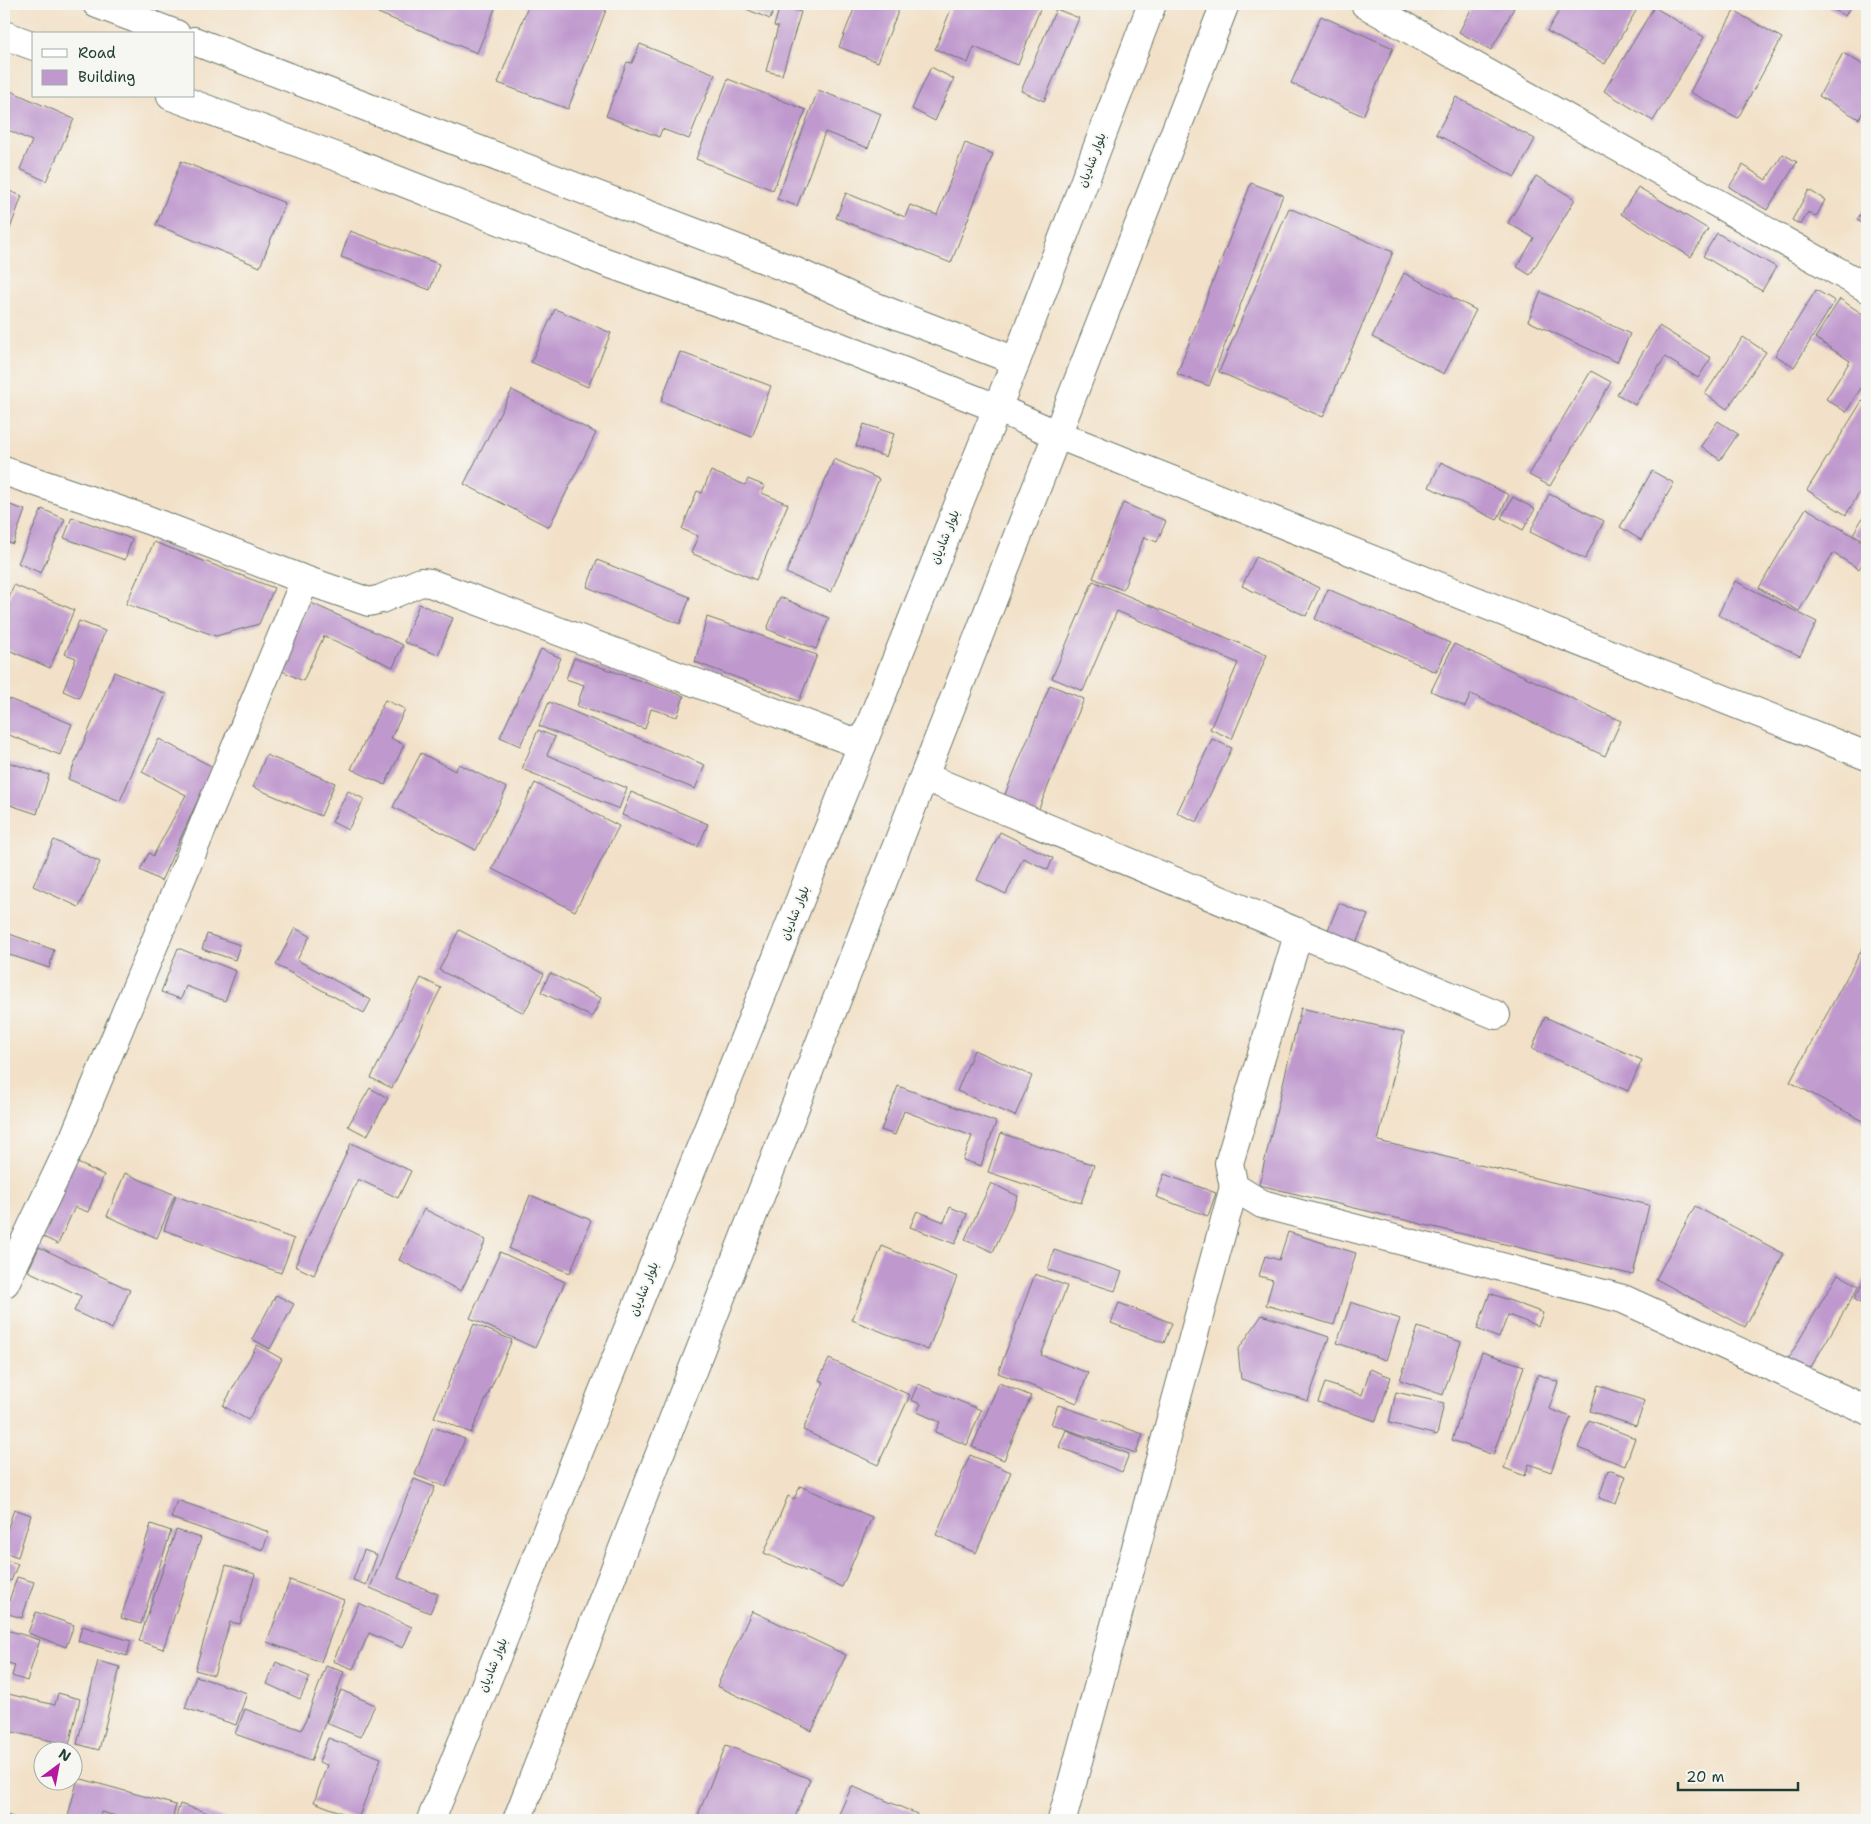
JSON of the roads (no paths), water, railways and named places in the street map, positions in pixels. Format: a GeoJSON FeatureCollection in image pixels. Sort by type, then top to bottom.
{"type":"FeatureCollection","features":[{"type":"Feature","properties":{"kind":"street"},"geometry":{"type":"LineString","coordinates":[[97,4],[171,32]]}},
{"type":"Feature","properties":{"kind":"street","name":"بلوار شادیان"},"geometry":{"type":"LineString","coordinates":[[431,1820],[1016,361],[1152,4]]}},
{"type":"Feature","properties":{"kind":"street"},"geometry":{"type":"LineString","coordinates":[[517,1820],[1225,4]]}},
{"type":"Feature","properties":{"kind":"street"},"geometry":{"type":"LineString","coordinates":[[1365,4],[1867,288]]}},
{"type":"Feature","properties":{"kind":"street"},"geometry":{"type":"LineString","coordinates":[[4,35],[32,45]]}},
{"type":"Feature","properties":{"kind":"street"},"geometry":{"type":"LineString","coordinates":[[195,41],[746,252],[858,300],[1016,361]]}},
{"type":"Feature","properties":{"kind":"street"},"geometry":{"type":"LineString","coordinates":[[176,98],[359,165],[605,262],[810,335],[1867,756]]}},
{"type":"Feature","properties":{"kind":"street"},"geometry":{"type":"LineString","coordinates":[[4,471],[148,520],[305,580],[369,602],[381,599],[421,582],[430,582],[862,746]]}},
{"type":"Feature","properties":{"kind":"street"},"geometry":{"type":"LineString","coordinates":[[5,1283],[73,1140],[305,580]]}},
{"type":"Feature","properties":{"kind":"street"},"geometry":{"type":"LineString","coordinates":[[925,777],[1496,1015]]}},
{"type":"Feature","properties":{"kind":"street"},"geometry":{"type":"LineString","coordinates":[[1062,1820],[1234,1187],[1230,1163],[1299,932]]}},
{"type":"Feature","properties":{"kind":"street"},"geometry":{"type":"LineString","coordinates":[[1234,1187],[1262,1204],[1623,1298],[1867,1410]]}}]}
